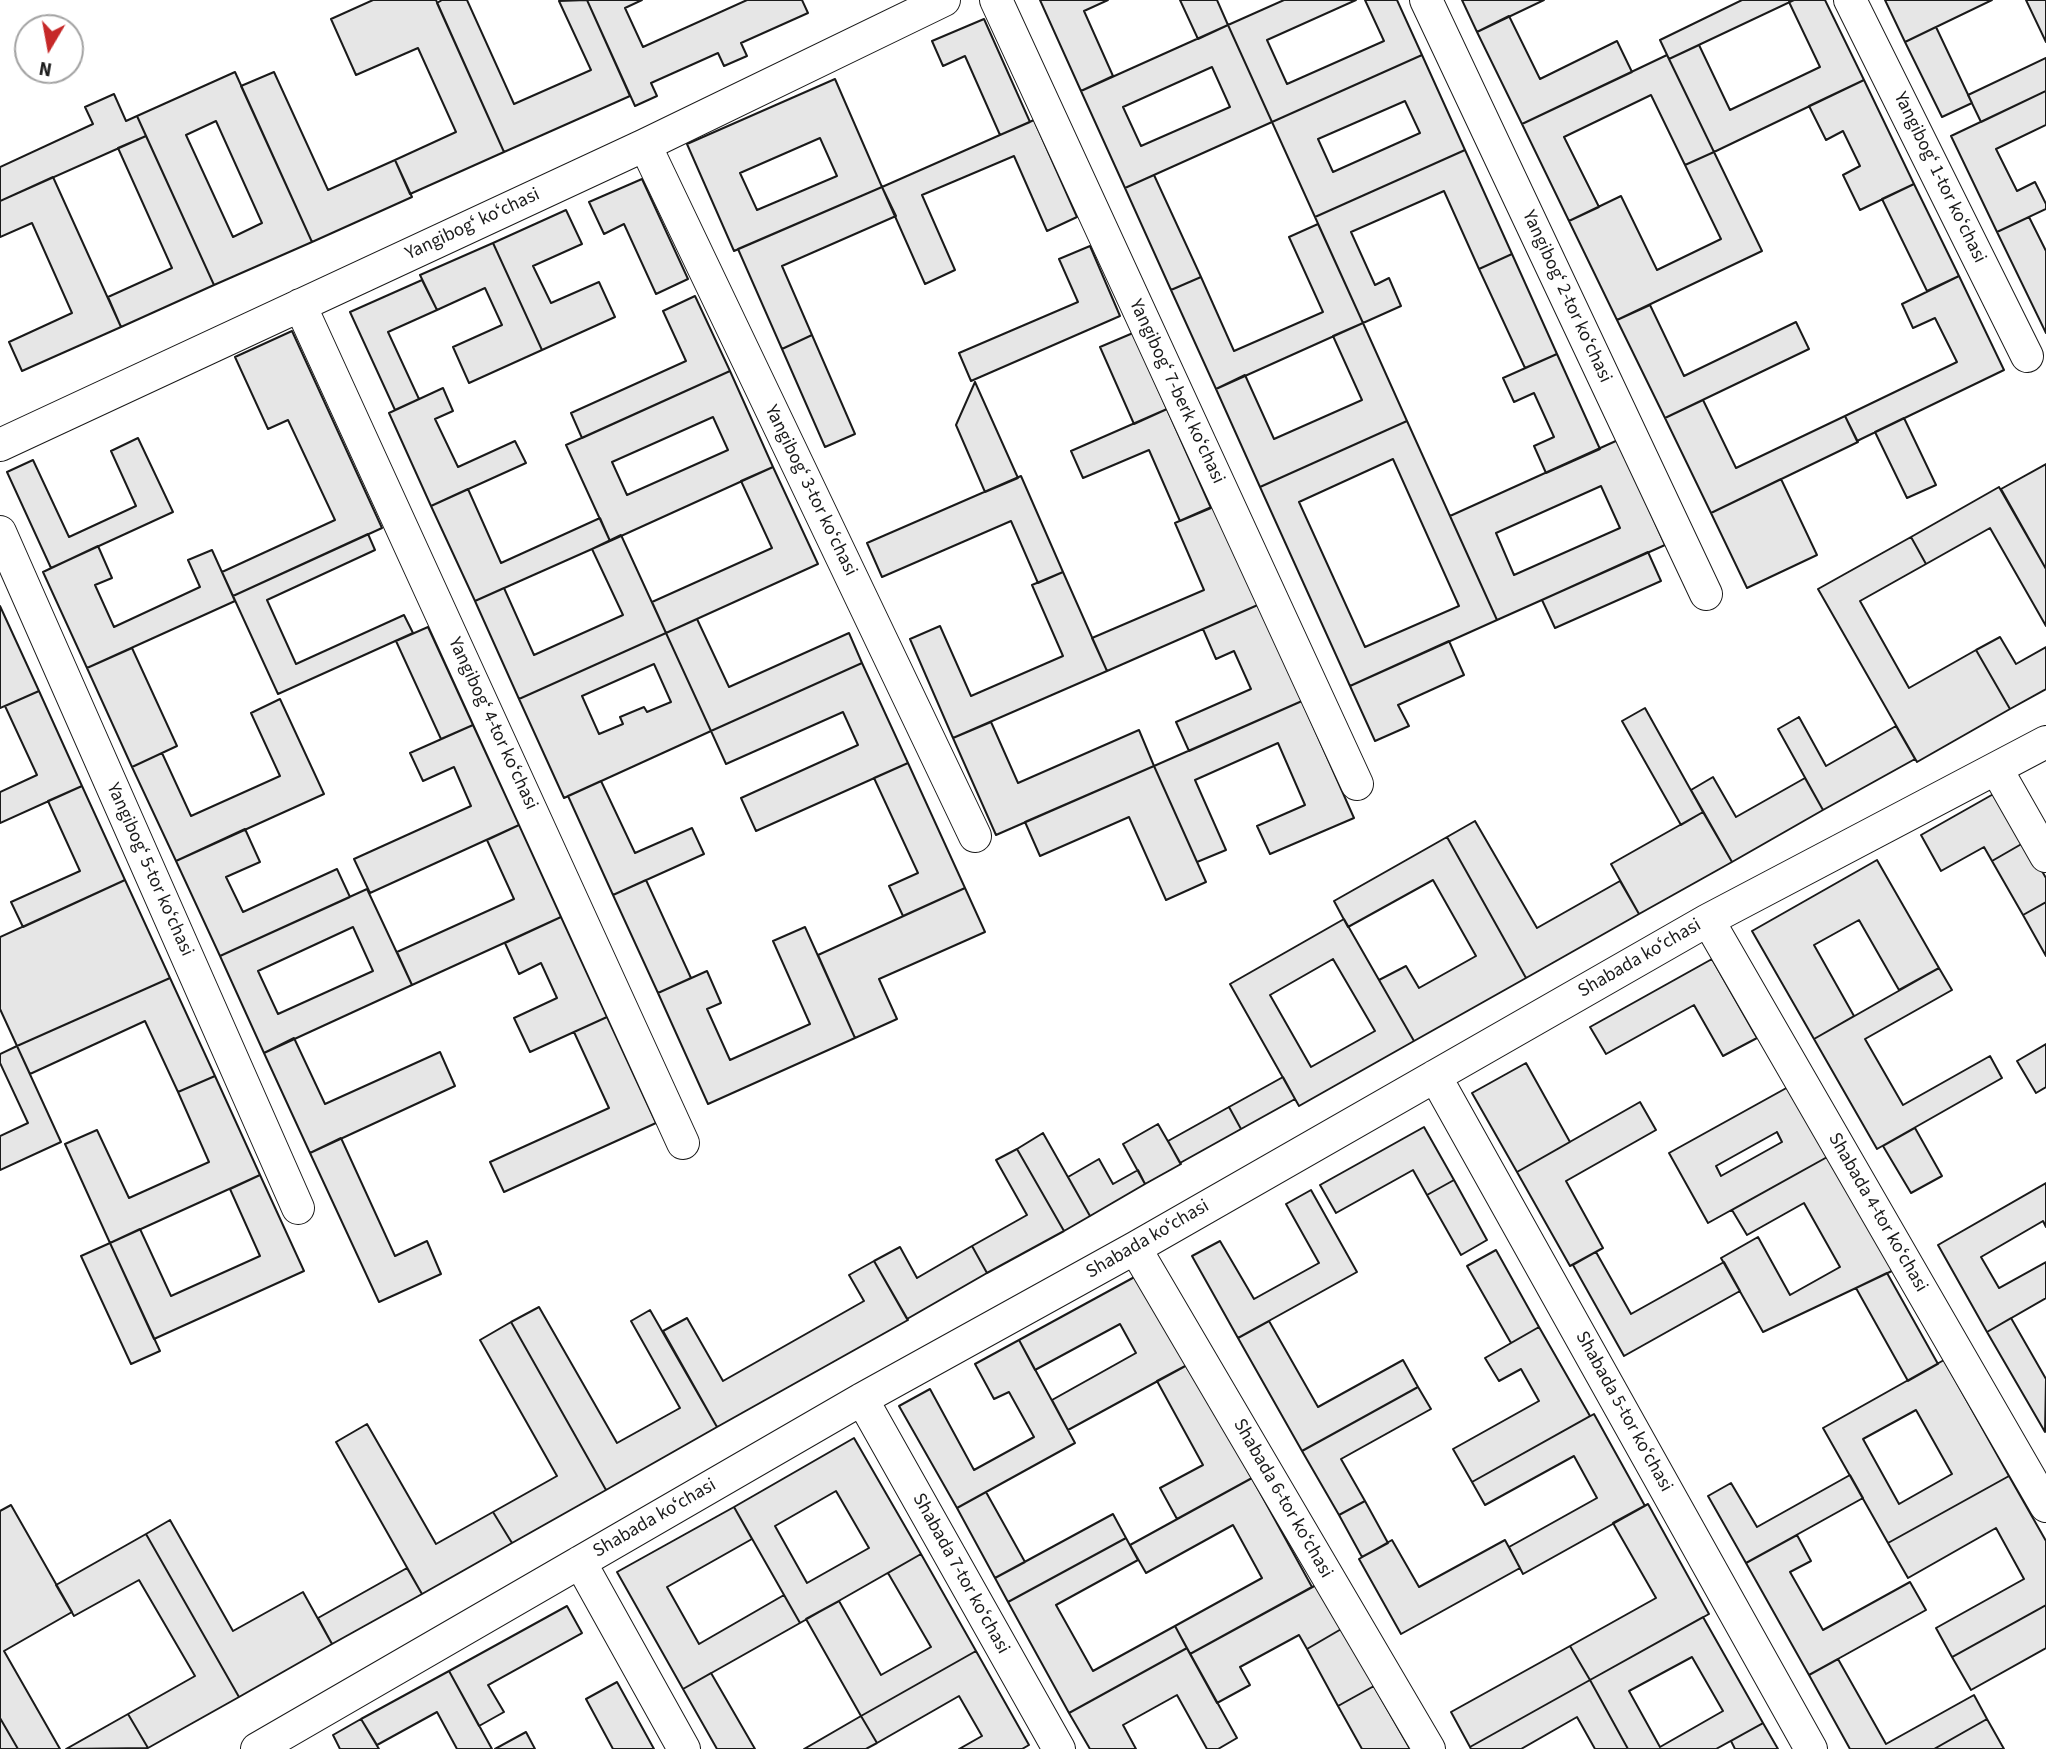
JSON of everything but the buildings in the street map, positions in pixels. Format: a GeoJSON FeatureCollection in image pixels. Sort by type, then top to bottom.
{"type":"FeatureCollection","features":[{"type":"Feature","properties":{"kind":"street","name":"Yangibogʻ koʻchasi"},"geometry":{"type":"LineString","coordinates":[[0,445],[645,145],[944,0]]}},
{"type":"Feature","properties":{"kind":"street","name":"Yangibogʻ 7-berk koʻchasi"},"geometry":{"type":"LineString","coordinates":[[996,0],[1357,784]]}},
{"type":"Feature","properties":{"kind":"street","name":"Yangibogʻ 2-tor koʻchasi"},"geometry":{"type":"LineString","coordinates":[[1426,0],[1706,594]]}},
{"type":"Feature","properties":{"kind":"street","name":"Yangibogʻ 1-tor koʻchasi"},"geometry":{"type":"LineString","coordinates":[[1850,0],[2027,356]]}},
{"type":"Feature","properties":{"kind":"street","name":"Yangibogʻ 3-tor koʻchasi"},"geometry":{"type":"LineString","coordinates":[[645,145],[975,836]]}},
{"type":"Feature","properties":{"kind":"street","name":"Yangibogʻ 4-tor koʻchasi"},"geometry":{"type":"LineString","coordinates":[[300,305],[683,1143]]}},
{"type":"Feature","properties":{"kind":"street","name":"Yangibogʻ 5-tor koʻchasi"},"geometry":{"type":"LineString","coordinates":[[0,532],[298,1208]]}},
{"type":"Feature","properties":{"kind":"street","name":"Shabada koʻchasi"},"geometry":{"type":"LineString","coordinates":[[257,1749],[291,1741],[580,1562],[862,1399],[1135,1248],[1708,920],[2046,742]]}},
{"type":"Feature","properties":{"kind":"street"},"geometry":{"type":"LineString","coordinates":[[1997,770],[2046,856]]}},
{"type":"Feature","properties":{"kind":"street","name":"Shabada 4-tor koʻchasi"},"geometry":{"type":"LineString","coordinates":[[1708,920],[2046,1506]]}},
{"type":"Feature","properties":{"kind":"street","name":"Shabada 5-tor koʻchasi"},"geometry":{"type":"LineString","coordinates":[[1435,1076],[1811,1749]]}},
{"type":"Feature","properties":{"kind":"street","name":"Shabada 6-tor koʻchasi"},"geometry":{"type":"LineString","coordinates":[[1135,1248],[1429,1749]]}},
{"type":"Feature","properties":{"kind":"street","name":"Shabada 7-tor koʻchasi"},"geometry":{"type":"LineString","coordinates":[[862,1399],[1059,1749]]}},
{"type":"Feature","properties":{"kind":"street"},"geometry":{"type":"LineString","coordinates":[[580,1562],[684,1749]]}}]}
